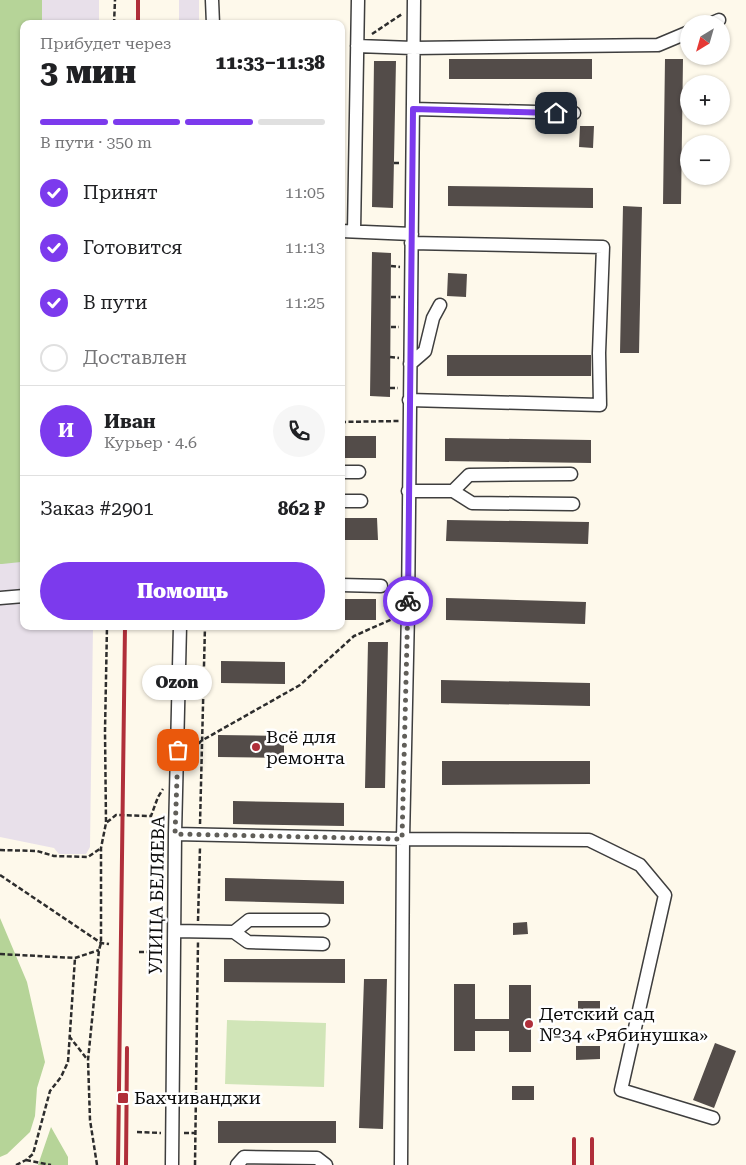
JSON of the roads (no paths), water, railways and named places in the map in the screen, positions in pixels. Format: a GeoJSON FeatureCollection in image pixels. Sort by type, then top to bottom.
{"type":"FeatureCollection","features":[{"type":"Feature","properties":{"kind":"street"},"geometry":{"type":"LineString","coordinates":[[212,0],[213,20]]}},
{"type":"Feature","properties":{"kind":"street"},"geometry":{"type":"LineString","coordinates":[[358,0],[348,231],[412,238],[602,247],[599,353],[600,405],[409,400]]}},
{"type":"Feature","properties":{"kind":"street"},"geometry":{"type":"LineString","coordinates":[[401,1165],[402,839],[408,612],[414,4]]}},
{"type":"Feature","properties":{"kind":"street"},"geometry":{"type":"LineString","coordinates":[[357,42],[413,48],[658,45],[680,36]]}},
{"type":"Feature","properties":{"kind":"street"},"geometry":{"type":"LineString","coordinates":[[413,109],[574,113]]}},
{"type":"Feature","properties":{"kind":"street"},"geometry":{"type":"LineString","coordinates":[[410,364],[425,351],[433,318],[440,305]]}},
{"type":"Feature","properties":{"kind":"street"},"geometry":{"type":"LineString","coordinates":[[345,472],[359,472]]}},
{"type":"Feature","properties":{"kind":"street"},"geometry":{"type":"LineString","coordinates":[[453,492],[469,475],[571,474]]}},
{"type":"Feature","properties":{"kind":"street"},"geometry":{"type":"LineString","coordinates":[[408,491],[453,492],[472,503],[572,504]]}},
{"type":"Feature","properties":{"kind":"street"},"geometry":{"type":"LineString","coordinates":[[345,501],[361,501]]}},
{"type":"Feature","properties":{"kind":"street"},"geometry":{"type":"LineString","coordinates":[[345,585],[381,586]]}},
{"type":"Feature","properties":{"kind":"street"},"geometry":{"type":"LineString","coordinates":[[0,598],[20,596]]}},
{"type":"Feature","properties":{"kind":"street","name":"УЛИЦА БЕЛЯЕВА"},"geometry":{"type":"LineString","coordinates":[[172,1165],[175,834],[180,630]]}},
{"type":"Feature","properties":{"kind":"street"},"geometry":{"type":"LineString","coordinates":[[175,834],[402,839],[589,840],[640,865],[666,895],[621,1090],[713,1118]]}},
{"type":"Feature","properties":{"kind":"street"},"geometry":{"type":"LineString","coordinates":[[234,932],[249,920],[323,920]]}},
{"type":"Feature","properties":{"kind":"street"},"geometry":{"type":"LineString","coordinates":[[175,931],[234,932],[248,942],[324,944]]}},
{"type":"Feature","properties":{"kind":"street"},"geometry":{"type":"LineString","coordinates":[[237,1165],[244,1157],[253,1157],[317,1158],[326,1165]]}},
{"type":"Feature","properties":{"kind":"railway"},"geometry":{"type":"LineString","coordinates":[[138,0],[138,20]]}},
{"type":"Feature","properties":{"kind":"railway"},"geometry":{"type":"LineString","coordinates":[[118,1165],[125,630]]}},
{"type":"Feature","properties":{"kind":"railway"},"geometry":{"type":"LineString","coordinates":[[126,1165],[127,1048]]}},
{"type":"Feature","properties":{"kind":"railway"},"geometry":{"type":"LineString","coordinates":[[574,1139],[574,1165]]}},
{"type":"Feature","properties":{"kind":"railway"},"geometry":{"type":"LineString","coordinates":[[592,1139],[592,1165]]}},
{"type":"Feature","properties":{"kind":"place","name":"Всё для ремонта"},"geometry":{"type":"Point","coordinates":[256,747]}},
{"type":"Feature","properties":{"kind":"place","name":"Ozon"},"geometry":{"type":"Point","coordinates":[178,750]}},
{"type":"Feature","properties":{"kind":"place","name":"Детский сад №34 «Рябинушка»"},"geometry":{"type":"Point","coordinates":[529,1024]}},
{"type":"Feature","properties":{"kind":"place","name":"Бахчиванджи"},"geometry":{"type":"Point","coordinates":[123,1098]}}]}
